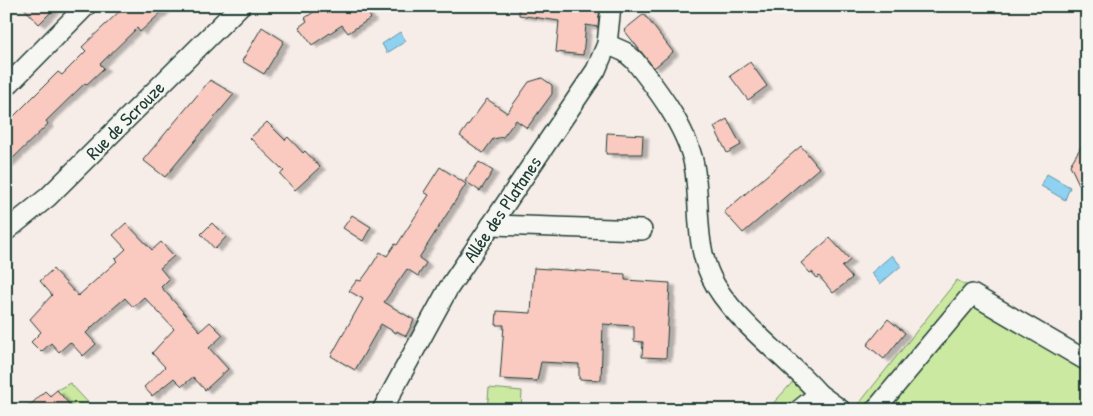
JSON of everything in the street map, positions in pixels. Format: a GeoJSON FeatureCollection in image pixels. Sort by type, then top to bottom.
{"type":"FeatureCollection","features":[{"type":"Feature","properties":{"kind":"street"},"geometry":{"type":"LineString","coordinates":[[6,88],[86,6]]}},
{"type":"Feature","properties":{"kind":"street","name":"Rue de Scrouze"},"geometry":{"type":"LineString","coordinates":[[6,230],[48,197],[240,6]]}},
{"type":"Feature","properties":{"kind":"street","name":"Allée des Platanes"},"geometry":{"type":"LineString","coordinates":[[382,410],[448,289],[596,70],[607,44],[611,6]]}},
{"type":"Feature","properties":{"kind":"street"},"geometry":{"type":"LineString","coordinates":[[607,44],[625,52],[634,60],[684,134],[694,166],[700,240],[711,278],[735,311],[800,373],[819,394],[841,410]]}},
{"type":"Feature","properties":{"kind":"street"},"geometry":{"type":"LineString","coordinates":[[491,225],[642,230]]}},
{"type":"Feature","properties":{"kind":"street"},"geometry":{"type":"LineString","coordinates":[[875,410],[972,294],[1087,361]]}},
{"type":"Feature","properties":{"kind":"street"},"geometry":{"type":"LineString","coordinates":[[799,410],[819,394]]}},
{"type":"Feature","properties":{"kind":"green space"},"geometry":{"type":"Polygon","coordinates":[[[957,280],[1087,355],[1087,410],[854,410],[957,280]]]}},
{"type":"Feature","properties":{"kind":"green space"},"geometry":{"type":"Polygon","coordinates":[[[801,373],[849,410],[767,410],[801,373]]]}},
{"type":"Feature","properties":{"kind":"green space"},"geometry":{"type":"Polygon","coordinates":[[[70,383],[95,410],[73,410],[57,390],[70,383]]]}},
{"type":"Feature","properties":{"kind":"green space"},"geometry":{"type":"Polygon","coordinates":[[[489,388],[522,391],[521,410],[487,410],[489,388]]]}},
{"type":"Feature","properties":{"kind":"water"},"geometry":{"type":"Polygon","coordinates":[[[400,32],[406,41],[387,53],[382,44],[400,32]]]}},
{"type":"Feature","properties":{"kind":"water"},"geometry":{"type":"Polygon","coordinates":[[[1047,174],[1070,187],[1065,200],[1041,186],[1047,174]]]}},
{"type":"Feature","properties":{"kind":"water"},"geometry":{"type":"Polygon","coordinates":[[[892,255],[901,266],[880,284],[871,273],[892,255]]]}},
{"type":"Feature","properties":{"kind":"building"},"geometry":{"type":"Polygon","coordinates":[[[22,6],[57,6],[39,24],[22,6]]]}},
{"type":"Feature","properties":{"kind":"building"},"geometry":{"type":"Polygon","coordinates":[[[125,6],[168,6],[140,32],[137,28],[100,64],[104,68],[87,84],[85,83],[46,121],[48,124],[6,165],[6,124],[58,72],[62,75],[86,51],[82,47],[125,6]]]}},
{"type":"Feature","properties":{"kind":"building"},"geometry":{"type":"Polygon","coordinates":[[[331,6],[363,6],[371,18],[348,33],[342,25],[312,45],[299,27],[307,21],[305,18],[318,9],[321,13],[331,6]]]}},
{"type":"Feature","properties":{"kind":"building"},"geometry":{"type":"Polygon","coordinates":[[[519,6],[600,6],[598,27],[586,25],[583,55],[556,52],[559,21],[519,15],[519,6]]]}},
{"type":"Feature","properties":{"kind":"building"},"geometry":{"type":"Polygon","coordinates":[[[644,14],[673,52],[654,68],[624,30],[644,14]]]}},
{"type":"Feature","properties":{"kind":"building"},"geometry":{"type":"Polygon","coordinates":[[[262,27],[284,41],[264,74],[242,61],[262,27]]]}},
{"type":"Feature","properties":{"kind":"building"},"geometry":{"type":"Polygon","coordinates":[[[750,62],[767,86],[748,100],[730,76],[750,62]]]}},
{"type":"Feature","properties":{"kind":"building"},"geometry":{"type":"Polygon","coordinates":[[[542,78],[552,85],[552,94],[527,128],[516,120],[503,137],[493,139],[483,153],[460,136],[487,99],[507,113],[529,82],[542,78]]]}},
{"type":"Feature","properties":{"kind":"building"},"geometry":{"type":"Polygon","coordinates":[[[210,80],[234,94],[165,177],[143,160],[210,80]]]}},
{"type":"Feature","properties":{"kind":"building"},"geometry":{"type":"Polygon","coordinates":[[[727,119],[741,145],[727,153],[714,127],[727,119]]]}},
{"type":"Feature","properties":{"kind":"building"},"geometry":{"type":"Polygon","coordinates":[[[267,122],[285,140],[288,137],[303,153],[305,151],[320,167],[295,190],[280,174],[284,171],[250,138],[267,122]]]}},
{"type":"Feature","properties":{"kind":"building"},"geometry":{"type":"Polygon","coordinates":[[[607,133],[643,135],[642,154],[606,154],[607,133]]]}},
{"type":"Feature","properties":{"kind":"building"},"geometry":{"type":"Polygon","coordinates":[[[1087,137],[1087,201],[1070,165],[1087,137]]]}},
{"type":"Feature","properties":{"kind":"building"},"geometry":{"type":"Polygon","coordinates":[[[801,146],[819,168],[743,233],[724,212],[801,146]]]}},
{"type":"Feature","properties":{"kind":"building"},"geometry":{"type":"Polygon","coordinates":[[[479,162],[493,171],[480,191],[465,181],[479,162]]]}},
{"type":"Feature","properties":{"kind":"building"},"geometry":{"type":"Polygon","coordinates":[[[440,167],[466,184],[419,258],[426,263],[418,276],[407,269],[384,302],[414,320],[406,336],[397,331],[396,333],[381,324],[355,370],[331,356],[363,299],[349,291],[357,280],[361,281],[380,252],[387,256],[395,244],[397,245],[429,195],[424,192],[440,167]]]}},
{"type":"Feature","properties":{"kind":"building"},"geometry":{"type":"Polygon","coordinates":[[[352,215],[371,227],[363,241],[343,228],[352,215]]]}},
{"type":"Feature","properties":{"kind":"building"},"geometry":{"type":"Polygon","coordinates":[[[126,223],[152,250],[161,242],[174,256],[160,268],[169,279],[161,287],[200,331],[210,322],[223,335],[209,348],[228,369],[205,390],[193,377],[182,386],[174,378],[152,396],[144,387],[165,367],[152,353],[174,329],[144,297],[133,307],[125,298],[95,324],[86,333],[96,344],[83,356],[70,342],[59,352],[51,343],[41,352],[31,342],[41,332],[30,319],[52,295],[40,281],[53,269],[78,296],[117,261],[115,259],[126,249],[113,235],[126,223]]]}},
{"type":"Feature","properties":{"kind":"building"},"geometry":{"type":"Polygon","coordinates":[[[212,223],[226,237],[215,249],[201,234],[212,223]]]}},
{"type":"Feature","properties":{"kind":"building"},"geometry":{"type":"Polygon","coordinates":[[[830,238],[850,260],[842,267],[852,278],[833,293],[819,276],[817,278],[812,272],[810,273],[801,263],[830,238]]]}},
{"type":"Feature","properties":{"kind":"building"},"geometry":{"type":"Polygon","coordinates":[[[534,268],[625,274],[625,280],[670,283],[666,358],[642,357],[643,342],[634,341],[634,326],[603,324],[601,380],[579,379],[579,364],[541,362],[537,381],[500,379],[504,325],[496,325],[497,311],[531,313],[534,268]]]}},
{"type":"Feature","properties":{"kind":"building"},"geometry":{"type":"Polygon","coordinates":[[[888,319],[905,333],[884,359],[867,345],[888,319]]]}},
{"type":"Feature","properties":{"kind":"building"},"geometry":{"type":"Polygon","coordinates":[[[57,390],[74,410],[25,410],[45,391],[50,396],[57,390]]]}}]}
